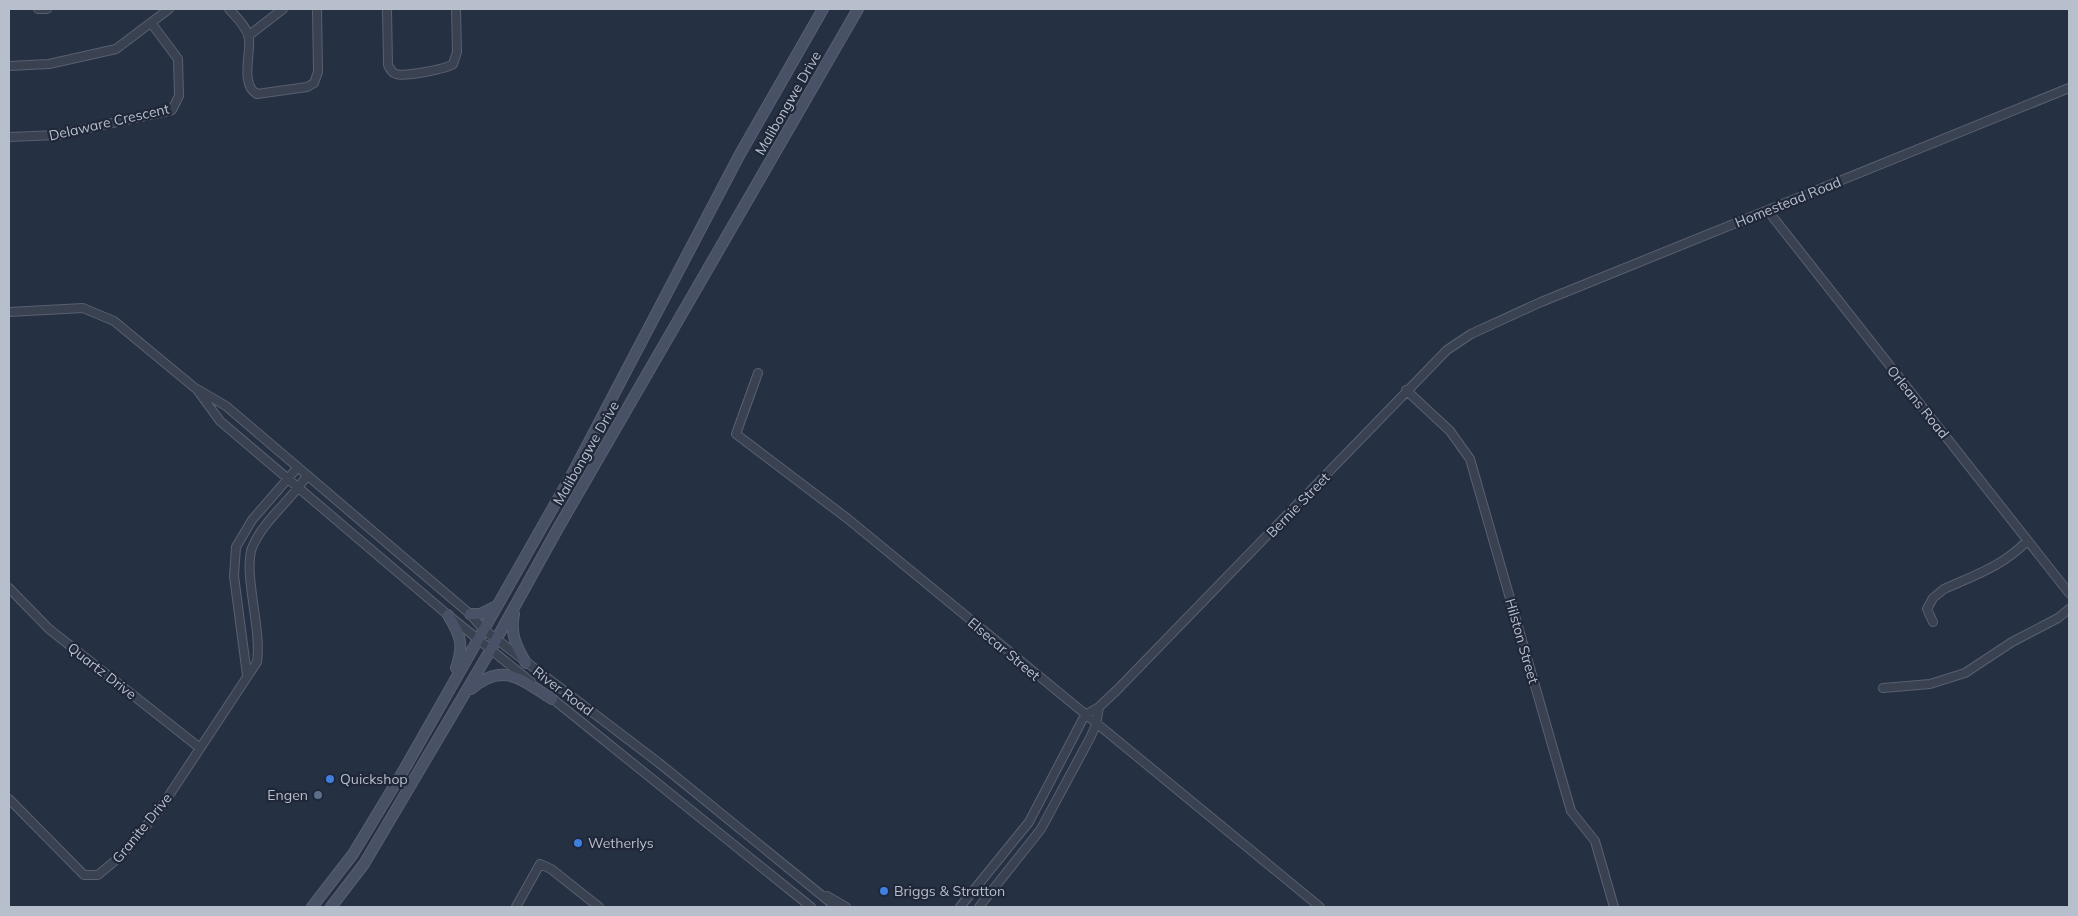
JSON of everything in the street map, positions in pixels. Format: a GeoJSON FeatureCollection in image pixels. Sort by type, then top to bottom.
{"type":"FeatureCollection","features":[{"type":"Feature","properties":{"kind":"main road","name":"Malibongwe Drive"},"geometry":{"type":"LineString","coordinates":[[312,907],[353,854],[450,689],[570,476],[731,171],[823,9]]}},
{"type":"Feature","properties":{"kind":"main road","name":"Malibongwe Drive"},"geometry":{"type":"LineString","coordinates":[[331,907],[364,864],[494,644],[557,530],[858,9]]}},
{"type":"Feature","properties":{"kind":"main road"},"geometry":{"type":"LineString","coordinates":[[470,614],[480,614],[496,606]]}},
{"type":"Feature","properties":{"kind":"main road"},"geometry":{"type":"LineString","coordinates":[[516,606],[512,634],[526,663]]}},
{"type":"Feature","properties":{"kind":"main road"},"geometry":{"type":"LineString","coordinates":[[448,615],[455,626],[461,646],[450,689]]}},
{"type":"Feature","properties":{"kind":"main road"},"geometry":{"type":"LineString","coordinates":[[464,695],[490,676],[507,675],[516,677],[552,699]]}},
{"type":"Feature","properties":{"kind":"street"},"geometry":{"type":"LineString","coordinates":[[38,9],[47,9]]}},
{"type":"Feature","properties":{"kind":"street"},"geometry":{"type":"LineString","coordinates":[[9,66],[49,64],[116,49],[152,24],[169,9]]}},
{"type":"Feature","properties":{"kind":"street"},"geometry":{"type":"LineString","coordinates":[[229,9],[246,29],[248,36],[249,83],[252,91],[261,94],[307,87],[314,83],[318,72],[318,9]]}},
{"type":"Feature","properties":{"kind":"street"},"geometry":{"type":"LineString","coordinates":[[248,36],[283,9]]}},
{"type":"Feature","properties":{"kind":"street"},"geometry":{"type":"LineString","coordinates":[[387,9],[388,65],[392,71],[400,75],[445,68],[453,64],[457,52],[456,9]]}},
{"type":"Feature","properties":{"kind":"street","name":"Delaware Crescent"},"geometry":{"type":"LineString","coordinates":[[9,137],[57,135],[172,110],[178,100],[179,63],[175,52],[152,24]]}},
{"type":"Feature","properties":{"kind":"street","name":"Homestead Road"},"geometry":{"type":"LineString","coordinates":[[1507,316],[2069,88]]}},
{"type":"Feature","properties":{"kind":"street","name":"Orleans Road"},"geometry":{"type":"LineString","coordinates":[[1768,210],[2069,593]]}},
{"type":"Feature","properties":{"kind":"street"},"geometry":{"type":"LineString","coordinates":[[9,312],[83,308],[114,321],[195,388]]}},
{"type":"Feature","properties":{"kind":"street","name":"Bernie Street"},"geometry":{"type":"LineString","coordinates":[[1085,715],[1099,707],[1320,483],[1406,390],[1446,350],[1471,334],[1507,316]]}},
{"type":"Feature","properties":{"kind":"street","name":"Elsecar Street"},"geometry":{"type":"LineString","coordinates":[[758,373],[736,434],[848,519],[1320,907]]}},
{"type":"Feature","properties":{"kind":"street","name":"River Road"},"geometry":{"type":"LineString","coordinates":[[195,388],[226,406],[470,614],[494,644],[552,699],[811,907]]}},
{"type":"Feature","properties":{"kind":"street","name":"River Road"},"geometry":{"type":"LineString","coordinates":[[195,388],[220,421],[300,487],[448,615],[478,639],[494,644],[526,663],[659,763],[836,907]]}},
{"type":"Feature","properties":{"kind":"street","name":"Hilston Street"},"geometry":{"type":"LineString","coordinates":[[1406,390],[1450,431],[1470,459],[1571,811],[1595,841],[1614,907]]}},
{"type":"Feature","properties":{"kind":"street"},"geometry":{"type":"LineString","coordinates":[[247,675],[234,576],[234,556],[244,531],[298,467]]}},
{"type":"Feature","properties":{"kind":"street","name":"Granite Drive"},"geometry":{"type":"LineString","coordinates":[[9,799],[84,875],[98,875],[113,864],[144,829],[257,662],[259,646],[250,567],[252,549],[264,528],[300,487],[308,475]]}},
{"type":"Feature","properties":{"kind":"street"},"geometry":{"type":"LineString","coordinates":[[1933,622],[1927,609],[1937,594],[1944,589],[1995,567],[2016,552],[2027,540]]}},
{"type":"Feature","properties":{"kind":"street","name":"Quartz Drive"},"geometry":{"type":"LineString","coordinates":[[9,588],[49,629],[200,748]]}},
{"type":"Feature","properties":{"kind":"street"},"geometry":{"type":"LineString","coordinates":[[1883,688],[1930,684],[1965,673],[2012,642],[2058,618],[2069,610]]}},
{"type":"Feature","properties":{"kind":"street"},"geometry":{"type":"LineString","coordinates":[[979,907],[1041,829],[1096,724],[1099,707]]}},
{"type":"Feature","properties":{"kind":"street"},"geometry":{"type":"LineString","coordinates":[[960,907],[1029,822],[1085,715]]}},
{"type":"Feature","properties":{"kind":"street"},"geometry":{"type":"LineString","coordinates":[[516,907],[540,864],[556,873],[599,907]]}},
{"type":"Feature","properties":{"kind":"street"},"geometry":{"type":"LineString","coordinates":[[816,891],[846,907]]}},
{"type":"Feature","properties":{"kind":"place","name":"Quickshop"},"geometry":{"type":"Point","coordinates":[330,779]}},
{"type":"Feature","properties":{"kind":"place","name":"Engen"},"geometry":{"type":"Point","coordinates":[318,795]}},
{"type":"Feature","properties":{"kind":"place","name":"Wetherlys"},"geometry":{"type":"Point","coordinates":[578,843]}},
{"type":"Feature","properties":{"kind":"place","name":"Briggs & Stratton"},"geometry":{"type":"Point","coordinates":[884,891]}}]}
